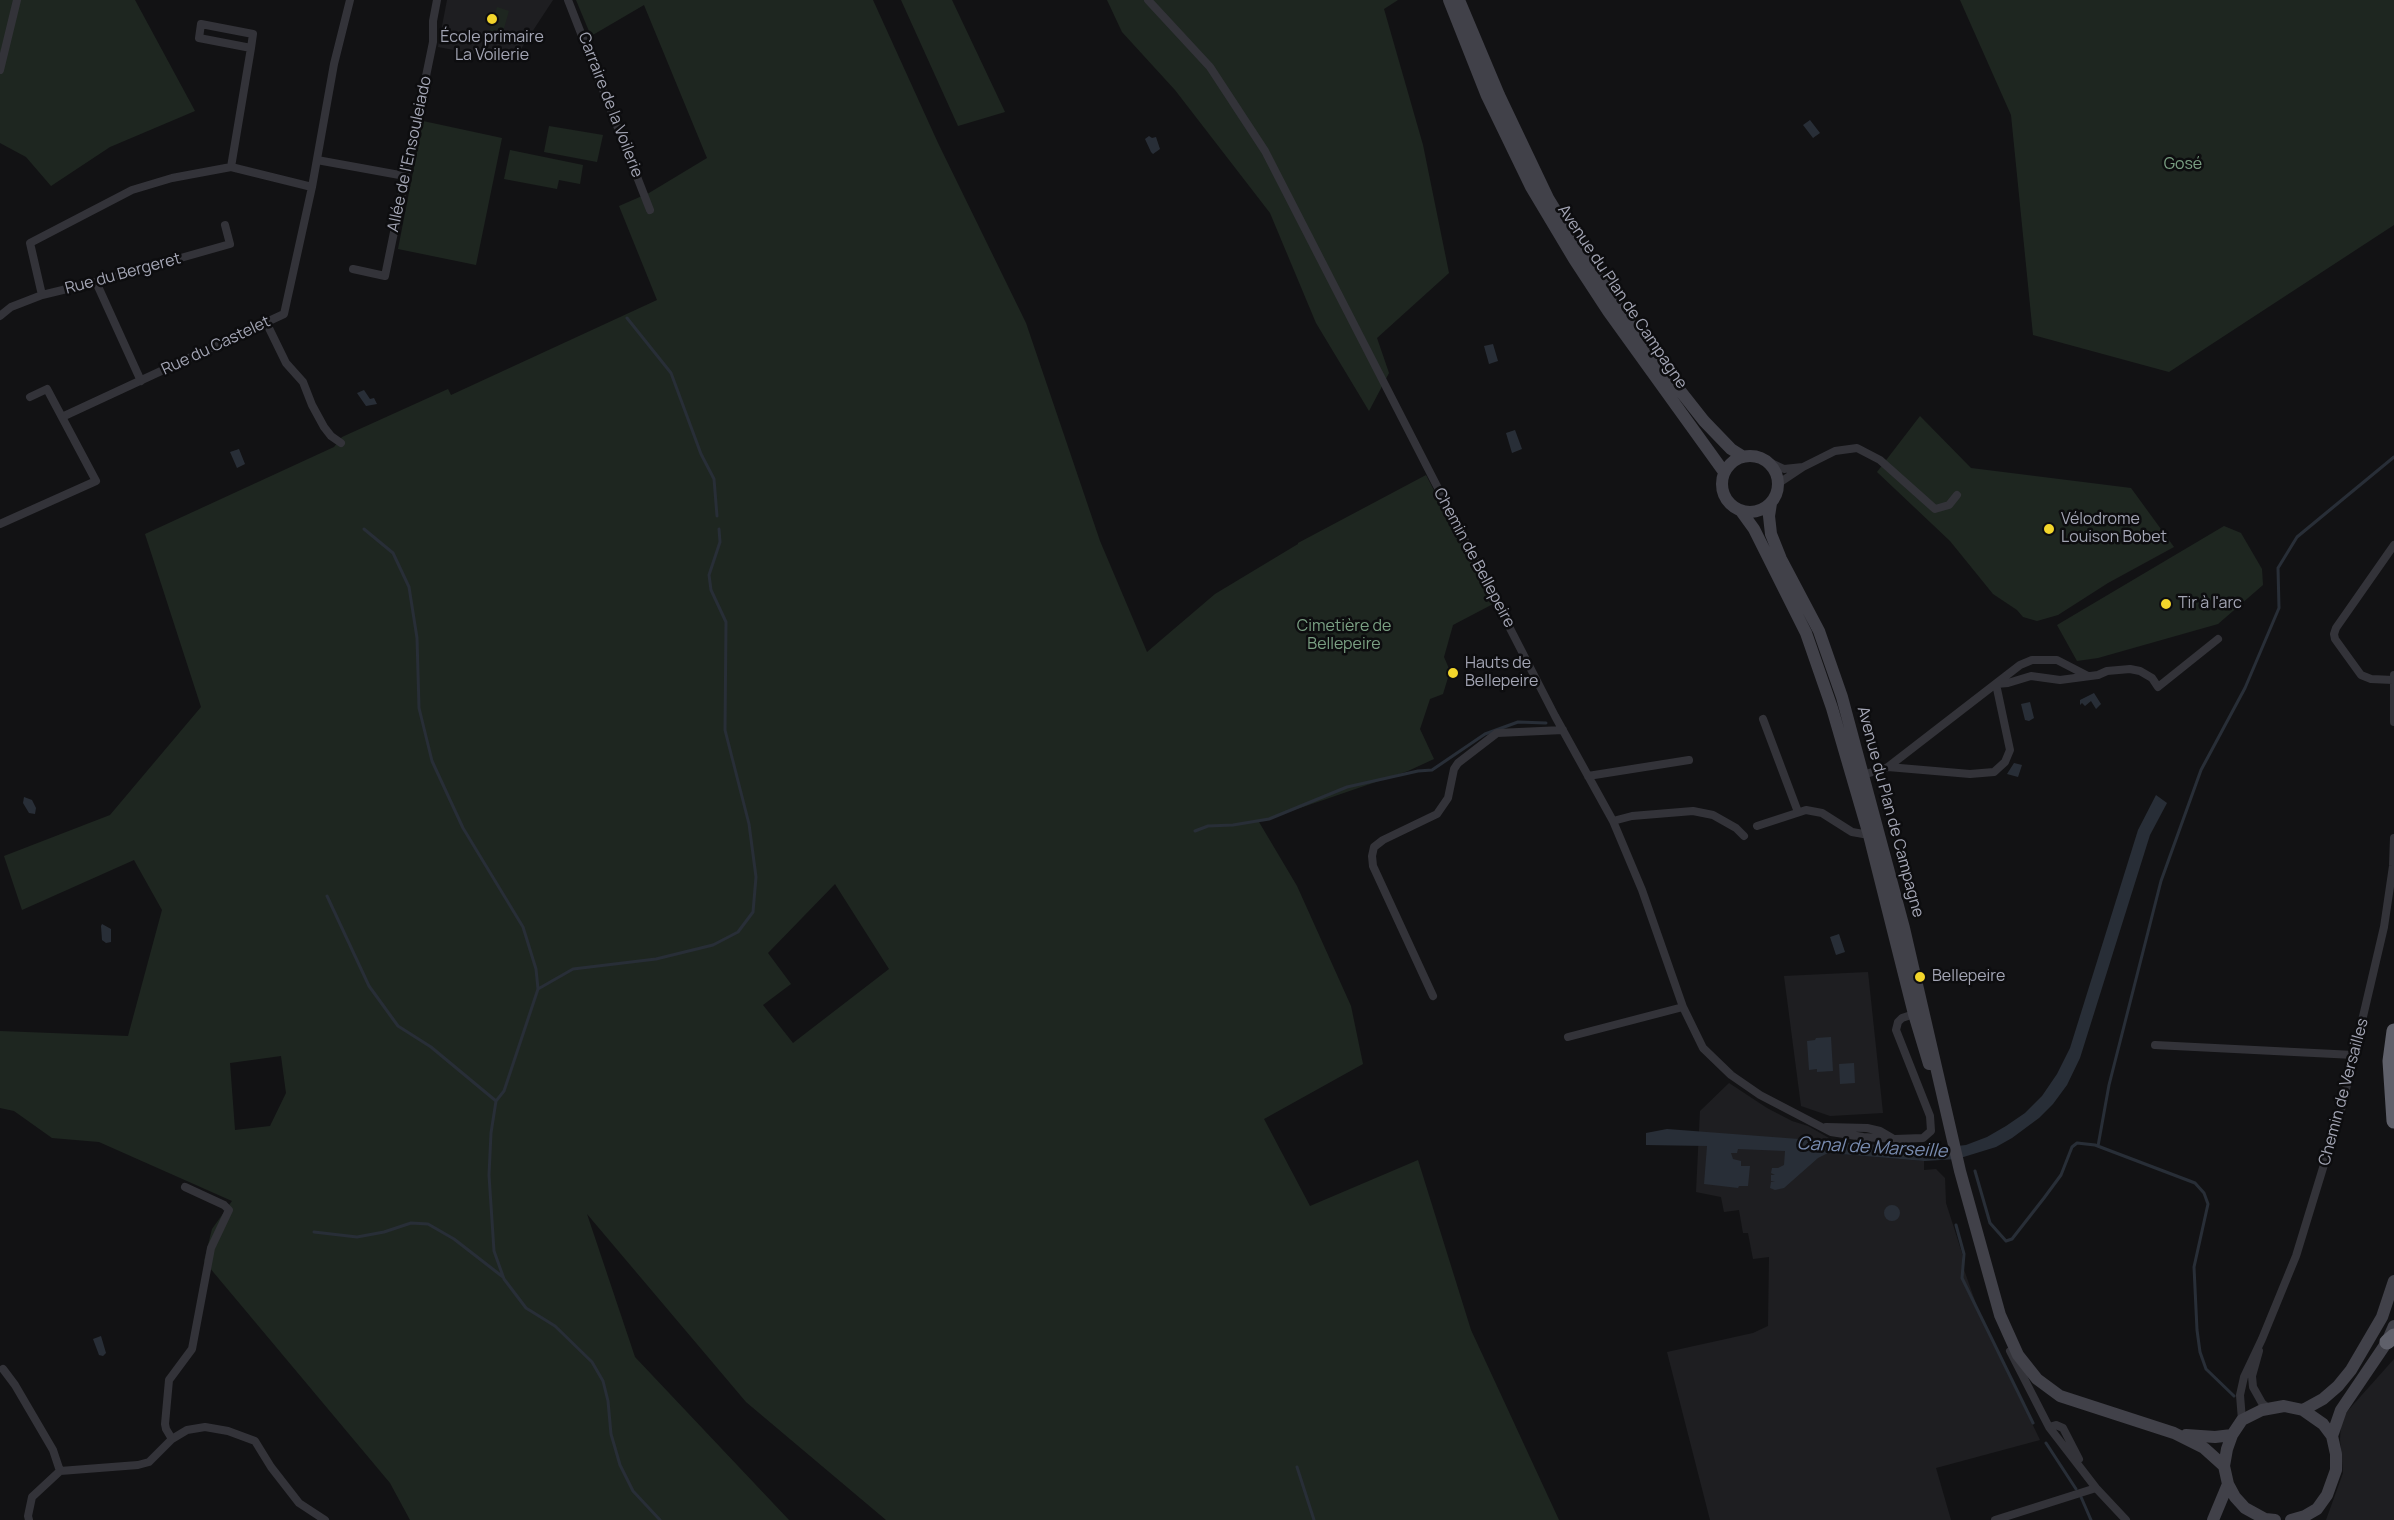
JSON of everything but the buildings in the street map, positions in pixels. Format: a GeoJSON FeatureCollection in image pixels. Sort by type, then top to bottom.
{"type":"FeatureCollection","features":[{"type":"Feature","properties":{"kind":"highway"},"geometry":{"type":"LineString","coordinates":[[2394,1031],[2390,1061],[2394,1121]]}},
{"type":"Feature","properties":{"kind":"main road","name":"Avenue du Plan de Campagne"},"geometry":{"type":"LineString","coordinates":[[1449,0],[1487,96],[1531,186],[1574,259],[1724,472]]}},
{"type":"Feature","properties":{"kind":"main road","name":"Avenue du Plan de Campagne"},"geometry":{"type":"LineString","coordinates":[[1460,0],[1498,95],[1548,198],[1576,244],[1663,369],[1704,421],[1731,449],[1742,456]]}},
{"type":"Feature","properties":{"kind":"main road"},"geometry":{"type":"LineString","coordinates":[[1751,455],[1767,461],[1773,467],[1779,483],[1776,497],[1772,503],[1759,512],[1741,512],[1726,500],[1722,491],[1724,472],[1734,460],[1742,456],[1751,455]]}},
{"type":"Feature","properties":{"kind":"main road","name":"Avenue du Plan de Campagne"},"geometry":{"type":"LineString","coordinates":[[1772,503],[1769,516],[1771,534],[1781,559],[1820,631],[1842,697],[1879,831],[1919,1012]]}},
{"type":"Feature","properties":{"kind":"main road","name":"Avenue du Plan de Campagne"},"geometry":{"type":"LineString","coordinates":[[1741,512],[1754,529],[1806,633],[1832,708],[1919,1012],[2001,1315],[2018,1355],[2028,1370],[2048,1389],[2060,1396],[2174,1433],[2204,1448],[2224,1466]]}},
{"type":"Feature","properties":{"kind":"main road"},"geometry":{"type":"LineString","coordinates":[[2303,1410],[2323,1399],[2351,1370],[2382,1317],[2394,1281]]}},
{"type":"Feature","properties":{"kind":"main road"},"geometry":{"type":"LineString","coordinates":[[2331,1436],[2341,1410],[2391,1339],[2394,1326]]}},
{"type":"Feature","properties":{"kind":"main road"},"geometry":{"type":"LineString","coordinates":[[2275,1520],[2257,1515],[2235,1498],[2228,1484],[2224,1466],[2232,1435],[2242,1420],[2254,1412],[2284,1406],[2303,1410],[2323,1424],[2331,1436],[2336,1470],[2318,1514],[2291,1520]]}},
{"type":"Feature","properties":{"kind":"main road","name":"Avenue du Plan de Campagne"},"geometry":{"type":"LineString","coordinates":[[2174,1433],[2204,1437],[2232,1435]]}},
{"type":"Feature","properties":{"kind":"main road"},"geometry":{"type":"LineString","coordinates":[[2213,1520],[2228,1484]]}},
{"type":"Feature","properties":{"kind":"main road"},"geometry":{"type":"LineString","coordinates":[[2242,1520],[2257,1515]]}},
{"type":"Feature","properties":{"kind":"street"},"geometry":{"type":"LineString","coordinates":[[0,70],[17,0]]}},
{"type":"Feature","properties":{"kind":"street"},"geometry":{"type":"LineString","coordinates":[[42,295],[30,243],[132,190],[172,178],[231,167],[312,187],[334,64],[350,0]]}},
{"type":"Feature","properties":{"kind":"street","name":"Allée de l'Ensouleiado"},"geometry":{"type":"LineString","coordinates":[[353,269],[385,276],[430,53],[437,0]]}},
{"type":"Feature","properties":{"kind":"street","name":"Carraire de la Voilerie"},"geometry":{"type":"LineString","coordinates":[[568,0],[650,210]]}},
{"type":"Feature","properties":{"kind":"street","name":"Chemin de Bellepeire"},"geometry":{"type":"LineString","coordinates":[[1148,0],[1210,67],[1265,151],[1563,730],[1613,821],[1642,890],[1683,1007],[1703,1048],[1731,1075],[1786,1110],[1838,1134],[1895,1139],[1923,1138],[1932,1128],[1930,1116],[1897,1036],[1898,1022],[1919,1012]]}},
{"type":"Feature","properties":{"kind":"street"},"geometry":{"type":"LineString","coordinates":[[231,167],[251,48],[253,34],[201,24],[199,38],[251,48]]}},
{"type":"Feature","properties":{"kind":"street"},"geometry":{"type":"LineString","coordinates":[[317,160],[405,176]]}},
{"type":"Feature","properties":{"kind":"street","name":"Rue du Castelet"},"geometry":{"type":"LineString","coordinates":[[62,417],[284,315],[312,187]]}},
{"type":"Feature","properties":{"kind":"street","name":"Rue du Bergeret"},"geometry":{"type":"LineString","coordinates":[[0,316],[11,307],[42,295],[230,244],[225,225]]}},
{"type":"Feature","properties":{"kind":"street"},"geometry":{"type":"LineString","coordinates":[[96,282],[141,381]]}},
{"type":"Feature","properties":{"kind":"street"},"geometry":{"type":"LineString","coordinates":[[266,322],[286,363],[303,382],[324,427],[340,443]]}},
{"type":"Feature","properties":{"kind":"street"},"geometry":{"type":"LineString","coordinates":[[0,524],[96,481],[47,389],[30,397]]}},
{"type":"Feature","properties":{"kind":"street"},"geometry":{"type":"LineString","coordinates":[[1779,483],[1803,466],[1835,451],[1857,448],[1880,460],[1935,509],[1949,505],[1957,495]]}},
{"type":"Feature","properties":{"kind":"street"},"geometry":{"type":"LineString","coordinates":[[1767,461],[1784,469],[1803,466]]}},
{"type":"Feature","properties":{"kind":"street"},"geometry":{"type":"LineString","coordinates":[[2393,680],[2371,680],[2361,675],[2335,639],[2334,634],[2394,545]]}},
{"type":"Feature","properties":{"kind":"street"},"geometry":{"type":"LineString","coordinates":[[1996,684],[2031,676],[2053,680],[2088,676],[2107,670],[2130,669],[2140,671],[2152,678],[2158,687],[2218,639]]}},
{"type":"Feature","properties":{"kind":"street"},"geometry":{"type":"LineString","coordinates":[[1863,775],[1888,767],[2020,665],[2043,658],[2057,660],[2088,676]]}},
{"type":"Feature","properties":{"kind":"street"},"geometry":{"type":"LineString","coordinates":[[2394,675],[2394,722]]}},
{"type":"Feature","properties":{"kind":"street"},"geometry":{"type":"LineString","coordinates":[[1888,767],[1986,775],[1994,772],[2005,762],[2010,750],[1996,684]]}},
{"type":"Feature","properties":{"kind":"street"},"geometry":{"type":"LineString","coordinates":[[1763,719],[1798,812]]}},
{"type":"Feature","properties":{"kind":"street"},"geometry":{"type":"LineString","coordinates":[[1433,996],[1373,866],[1374,847],[1383,840],[1437,814],[1448,798],[1454,769],[1458,763],[1497,733],[1563,730]]}},
{"type":"Feature","properties":{"kind":"street"},"geometry":{"type":"LineString","coordinates":[[1588,776],[1689,760]]}},
{"type":"Feature","properties":{"kind":"street"},"geometry":{"type":"LineString","coordinates":[[1757,826],[1806,810],[1816,811],[1852,832],[1869,835]]}},
{"type":"Feature","properties":{"kind":"street"},"geometry":{"type":"LineString","coordinates":[[1613,821],[1632,816],[1692,811],[1713,815],[1736,828],[1744,836]]}},
{"type":"Feature","properties":{"kind":"street","name":"Chemin de Versailles"},"geometry":{"type":"LineString","coordinates":[[2242,1420],[2240,1395],[2244,1377],[2296,1256],[2342,1106],[2384,927],[2393,866],[2394,838]]}},
{"type":"Feature","properties":{"kind":"street"},"geometry":{"type":"LineString","coordinates":[[1568,1037],[1683,1007]]}},
{"type":"Feature","properties":{"kind":"street"},"geometry":{"type":"LineString","coordinates":[[2156,1045],[2354,1055]]}},
{"type":"Feature","properties":{"kind":"street"},"geometry":{"type":"LineString","coordinates":[[172,1439],[165,1424],[169,1380],[192,1349],[211,1248],[229,1210],[225,1205],[185,1187]]}},
{"type":"Feature","properties":{"kind":"street"},"geometry":{"type":"LineString","coordinates":[[2001,1315],[2010,1352],[2049,1427],[2056,1425],[2063,1428],[2087,1475],[2126,1520]]}},
{"type":"Feature","properties":{"kind":"street","name":"Chemin de Versailles"},"geometry":{"type":"LineString","coordinates":[[2262,1339],[2252,1376],[2253,1387],[2262,1403],[2268,1408]]}},
{"type":"Feature","properties":{"kind":"street"},"geometry":{"type":"LineString","coordinates":[[3,1369],[15,1385],[53,1450],[60,1471]]}},
{"type":"Feature","properties":{"kind":"street"},"geometry":{"type":"LineString","coordinates":[[29,1520],[32,1497],[60,1471],[149,1462],[172,1439],[187,1430],[204,1427],[228,1431],[255,1441],[271,1467],[299,1503],[325,1520]]}},
{"type":"Feature","properties":{"kind":"street"},"geometry":{"type":"LineString","coordinates":[[1995,1520],[2096,1488]]}},
{"type":"Feature","properties":{"kind":"shaded area","name":"École primaire La Voilerie"},"geometry":{"type":"Polygon","coordinates":[[[447,0],[553,0],[513,61],[438,47],[447,0]]]}},
{"type":"Feature","properties":{"kind":"shaded area"},"geometry":{"type":"Polygon","coordinates":[[[1868,972],[1883,1113],[1830,1116],[1801,1106],[1784,976],[1868,972]]]}},
{"type":"Feature","properties":{"kind":"shaded area"},"geometry":{"type":"Polygon","coordinates":[[[1729,1083],[1767,1108],[1829,1138],[1828,1153],[1924,1161],[1924,1170],[1936,1169],[1945,1178],[1946,1203],[1962,1253],[1962,1264],[1981,1318],[2040,1440],[1936,1468],[1951,1520],[1710,1520],[1667,1352],[1753,1333],[1768,1326],[1769,1257],[1753,1259],[1748,1233],[1743,1233],[1739,1210],[1724,1212],[1721,1197],[1696,1192],[1700,1111],[1729,1083]]]}},
{"type":"Feature","properties":{"kind":"shaded area"},"geometry":{"type":"Polygon","coordinates":[[[2394,1359],[2394,1520],[2326,1520],[2343,1473],[2340,1439],[2344,1415],[2394,1359]]]}},
{"type":"Feature","properties":{"kind":"green space"},"geometry":{"type":"Polygon","coordinates":[[[0,0],[135,0],[195,111],[110,147],[51,186],[26,157],[0,143],[0,0]]]}},
{"type":"Feature","properties":{"kind":"green space","name":"Cimetière de Bellepeire"},"geometry":{"type":"Polygon","coordinates":[[[576,0],[873,0],[938,143],[1026,323],[1100,541],[1147,652],[1215,594],[1298,543],[1426,475],[1493,604],[1453,625],[1444,657],[1450,671],[1443,694],[1430,699],[1420,729],[1434,759],[1408,771],[1259,822],[1297,886],[1351,1006],[1363,1064],[1264,1119],[1310,1206],[1418,1160],[1471,1330],[1559,1520],[886,1520],[746,1402],[587,1214],[635,1357],[789,1520],[410,1520],[390,1483],[204,1261],[212,1229],[232,1201],[99,1142],[52,1138],[14,1111],[0,1108],[0,1031],[128,1036],[162,910],[134,860],[22,910],[4,856],[110,815],[201,707],[145,534],[334,447],[342,437],[448,389],[451,395],[657,300],[619,206],[649,193],[707,158],[644,5],[591,36],[576,0]],[[835,884],[768,953],[791,984],[763,1005],[793,1043],[889,969],[835,884]],[[281,1056],[230,1063],[235,1130],[270,1126],[286,1093],[281,1056]]]}},
{"type":"Feature","properties":{"kind":"green space"},"geometry":{"type":"Polygon","coordinates":[[[901,0],[952,0],[1005,112],[958,126],[901,0]]]}},
{"type":"Feature","properties":{"kind":"green space"},"geometry":{"type":"Polygon","coordinates":[[[1107,0],[1398,0],[1384,9],[1423,145],[1449,273],[1377,338],[1389,373],[1369,411],[1316,323],[1270,213],[1175,90],[1122,32],[1107,0]]]}},
{"type":"Feature","properties":{"kind":"green space","name":"Gosé"},"geometry":{"type":"Polygon","coordinates":[[[1960,0],[2394,0],[2394,225],[2169,372],[2033,335],[2011,115],[1960,0]]]}},
{"type":"Feature","properties":{"kind":"green space"},"geometry":{"type":"Polygon","coordinates":[[[497,7],[509,11],[501,39],[488,35],[497,7]]]}},
{"type":"Feature","properties":{"kind":"green space"},"geometry":{"type":"Polygon","coordinates":[[[423,121],[502,138],[476,265],[398,249],[423,121]]]}},
{"type":"Feature","properties":{"kind":"green space"},"geometry":{"type":"Polygon","coordinates":[[[549,126],[603,135],[597,162],[544,152],[549,126]]]}},
{"type":"Feature","properties":{"kind":"green space"},"geometry":{"type":"Polygon","coordinates":[[[510,150],[583,165],[580,184],[559,180],[557,189],[504,179],[510,150]]]}},
{"type":"Feature","properties":{"kind":"green space","name":"Vélodrome Louison Bobet"},"geometry":{"type":"Polygon","coordinates":[[[1920,416],[1971,468],[2131,488],[2174,547],[2108,583],[2058,615],[2037,621],[2023,617],[2017,610],[1993,594],[1950,541],[1877,472],[1920,416]]]}},
{"type":"Feature","properties":{"kind":"green space","name":"Tir à l'arc"},"geometry":{"type":"Polygon","coordinates":[[[2224,526],[2241,533],[2262,569],[2263,585],[2218,624],[2098,658],[2077,661],[2057,625],[2224,526]]]}},
{"type":"Feature","properties":{"kind":"water"},"geometry":{"type":"Polygon","coordinates":[[[1810,120],[1820,133],[1813,138],[1803,125],[1810,120]]]}},
{"type":"Feature","properties":{"kind":"water"},"geometry":{"type":"Polygon","coordinates":[[[1149,136],[1156,137],[1160,149],[1153,154],[1145,139],[1149,136]]]}},
{"type":"Feature","properties":{"kind":"water"},"geometry":{"type":"Polygon","coordinates":[[[1493,344],[1498,361],[1489,364],[1484,346],[1493,344]]]}},
{"type":"Feature","properties":{"kind":"water"},"geometry":{"type":"Polygon","coordinates":[[[364,390],[370,399],[374,398],[377,404],[366,406],[357,393],[364,390]]]}},
{"type":"Feature","properties":{"kind":"water"},"geometry":{"type":"Polygon","coordinates":[[[1515,430],[1522,449],[1512,453],[1506,433],[1515,430]]]}},
{"type":"Feature","properties":{"kind":"water"},"geometry":{"type":"Polygon","coordinates":[[[239,449],[245,464],[237,468],[230,452],[239,449]]]}},
{"type":"Feature","properties":{"kind":"water"},"geometry":{"type":"Polygon","coordinates":[[[2094,693],[2101,704],[2096,709],[2091,701],[2085,706],[2082,703],[2080,705],[2080,700],[2094,693]]]}},
{"type":"Feature","properties":{"kind":"water"},"geometry":{"type":"Polygon","coordinates":[[[2030,702],[2034,718],[2029,721],[2025,720],[2021,704],[2030,702]]]}},
{"type":"Feature","properties":{"kind":"water"},"geometry":{"type":"Polygon","coordinates":[[[2014,763],[2022,765],[2018,777],[2007,774],[2014,763]]]}},
{"type":"Feature","properties":{"kind":"water","name":"Canal de Marseille"},"geometry":{"type":"Polygon","coordinates":[[[2156,795],[2167,803],[2150,835],[2080,1058],[2067,1085],[2053,1104],[2039,1118],[2012,1138],[1996,1147],[1957,1159],[1924,1161],[1828,1153],[1818,1158],[1784,1188],[1775,1190],[1770,1188],[1771,1182],[1775,1182],[1771,1181],[1771,1175],[1775,1175],[1771,1173],[1772,1168],[1784,1165],[1785,1151],[1738,1149],[1737,1153],[1731,1153],[1733,1159],[1741,1161],[1741,1166],[1750,1166],[1748,1186],[1738,1188],[1704,1184],[1707,1146],[1646,1145],[1646,1133],[1667,1129],[1931,1149],[1966,1145],[1987,1137],[2025,1113],[2042,1096],[2057,1074],[2070,1048],[2138,830],[2156,795]]]}},
{"type":"Feature","properties":{"kind":"water"},"geometry":{"type":"Polygon","coordinates":[[[24,797],[32,800],[36,808],[35,814],[29,813],[23,803],[24,797]]]}},
{"type":"Feature","properties":{"kind":"water"},"geometry":{"type":"Polygon","coordinates":[[[102,924],[111,929],[111,942],[106,943],[102,940],[102,924]]]}},
{"type":"Feature","properties":{"kind":"water"},"geometry":{"type":"Polygon","coordinates":[[[1839,934],[1845,952],[1836,955],[1830,937],[1839,934]]]}},
{"type":"Feature","properties":{"kind":"water"},"geometry":{"type":"Polygon","coordinates":[[[1831,1037],[1833,1071],[1809,1070],[1807,1041],[1831,1037]]]}},
{"type":"Feature","properties":{"kind":"water"},"geometry":{"type":"Polygon","coordinates":[[[1854,1063],[1855,1083],[1840,1084],[1839,1064],[1854,1063]]]}},
{"type":"Feature","properties":{"kind":"water"},"geometry":{"type":"Polygon","coordinates":[[[1892,1205],[1898,1207],[1900,1213],[1898,1219],[1892,1221],[1886,1219],[1884,1213],[1886,1207],[1892,1205]]]}},
{"type":"Feature","properties":{"kind":"water"},"geometry":{"type":"Polygon","coordinates":[[[101,1336],[106,1353],[103,1356],[99,1355],[93,1339],[101,1336]]]}},
{"type":"Feature","properties":{"kind":"waterway"},"geometry":{"type":"LineString","coordinates":[[627,318],[671,373],[701,454],[714,479],[717,516]]}},
{"type":"Feature","properties":{"kind":"waterway"},"geometry":{"type":"LineString","coordinates":[[2098,1146],[2109,1085],[2161,881],[2201,770],[2245,688],[2279,608],[2278,568],[2297,537],[2394,457]]}},
{"type":"Feature","properties":{"kind":"waterway"},"geometry":{"type":"LineString","coordinates":[[364,529],[393,553],[409,587],[417,638],[419,708],[432,761],[463,828],[523,927],[536,969],[538,989]]}},
{"type":"Feature","properties":{"kind":"waterway"},"geometry":{"type":"LineString","coordinates":[[660,1520],[633,1491],[620,1465],[611,1434],[608,1401],[603,1381],[592,1362],[555,1326],[526,1308],[504,1279],[494,1251],[489,1175],[491,1133],[496,1101],[504,1091],[538,989],[573,969],[656,959],[713,945],[738,932],[753,912],[756,877],[749,824],[725,730],[726,622],[711,590],[709,575],[720,542],[719,529]]}},
{"type":"Feature","properties":{"kind":"waterway"},"geometry":{"type":"LineString","coordinates":[[1195,831],[1208,826],[1233,825],[1269,819],[1347,787],[1432,770],[1485,734],[1518,722],[1546,723]]}},
{"type":"Feature","properties":{"kind":"waterway"},"geometry":{"type":"LineString","coordinates":[[327,896],[369,986],[398,1026],[431,1047],[496,1101]]}},
{"type":"Feature","properties":{"kind":"waterway"},"geometry":{"type":"LineString","coordinates":[[1975,1171],[1990,1223],[2006,1241],[2012,1239],[2061,1175],[2072,1147],[2077,1143],[2095,1145],[2195,1183],[2204,1193],[2208,1204],[2194,1267],[2200,1352],[2206,1369],[2234,1396]]}},
{"type":"Feature","properties":{"kind":"waterway"},"geometry":{"type":"LineString","coordinates":[[314,1232],[357,1237],[384,1232],[411,1223],[428,1224],[454,1239],[503,1277]]}},
{"type":"Feature","properties":{"kind":"waterway"},"geometry":{"type":"LineString","coordinates":[[1956,1225],[1964,1254],[1962,1278],[2033,1423]]}},
{"type":"Feature","properties":{"kind":"waterway"},"geometry":{"type":"LineString","coordinates":[[2046,1443],[2076,1489]]}},
{"type":"Feature","properties":{"kind":"waterway"},"geometry":{"type":"LineString","coordinates":[[1297,1467],[1314,1520]]}},
{"type":"Feature","properties":{"kind":"waterway"},"geometry":{"type":"LineString","coordinates":[[2081,1497],[2091,1520]]}},
{"type":"Feature","properties":{"kind":"place","name":"École primaire La Voilerie"},"geometry":{"type":"Point","coordinates":[492,19]}},
{"type":"Feature","properties":{"kind":"place","name":"Vélodrome Louison Bobet"},"geometry":{"type":"Point","coordinates":[2049,529]}},
{"type":"Feature","properties":{"kind":"place","name":"Tir à l'arc"},"geometry":{"type":"Point","coordinates":[2166,604]}},
{"type":"Feature","properties":{"kind":"place","name":"Hauts de Bellepeire"},"geometry":{"type":"Point","coordinates":[1453,673]}},
{"type":"Feature","properties":{"kind":"place","name":"Bellepeire"},"geometry":{"type":"Point","coordinates":[1920,977]}}]}
